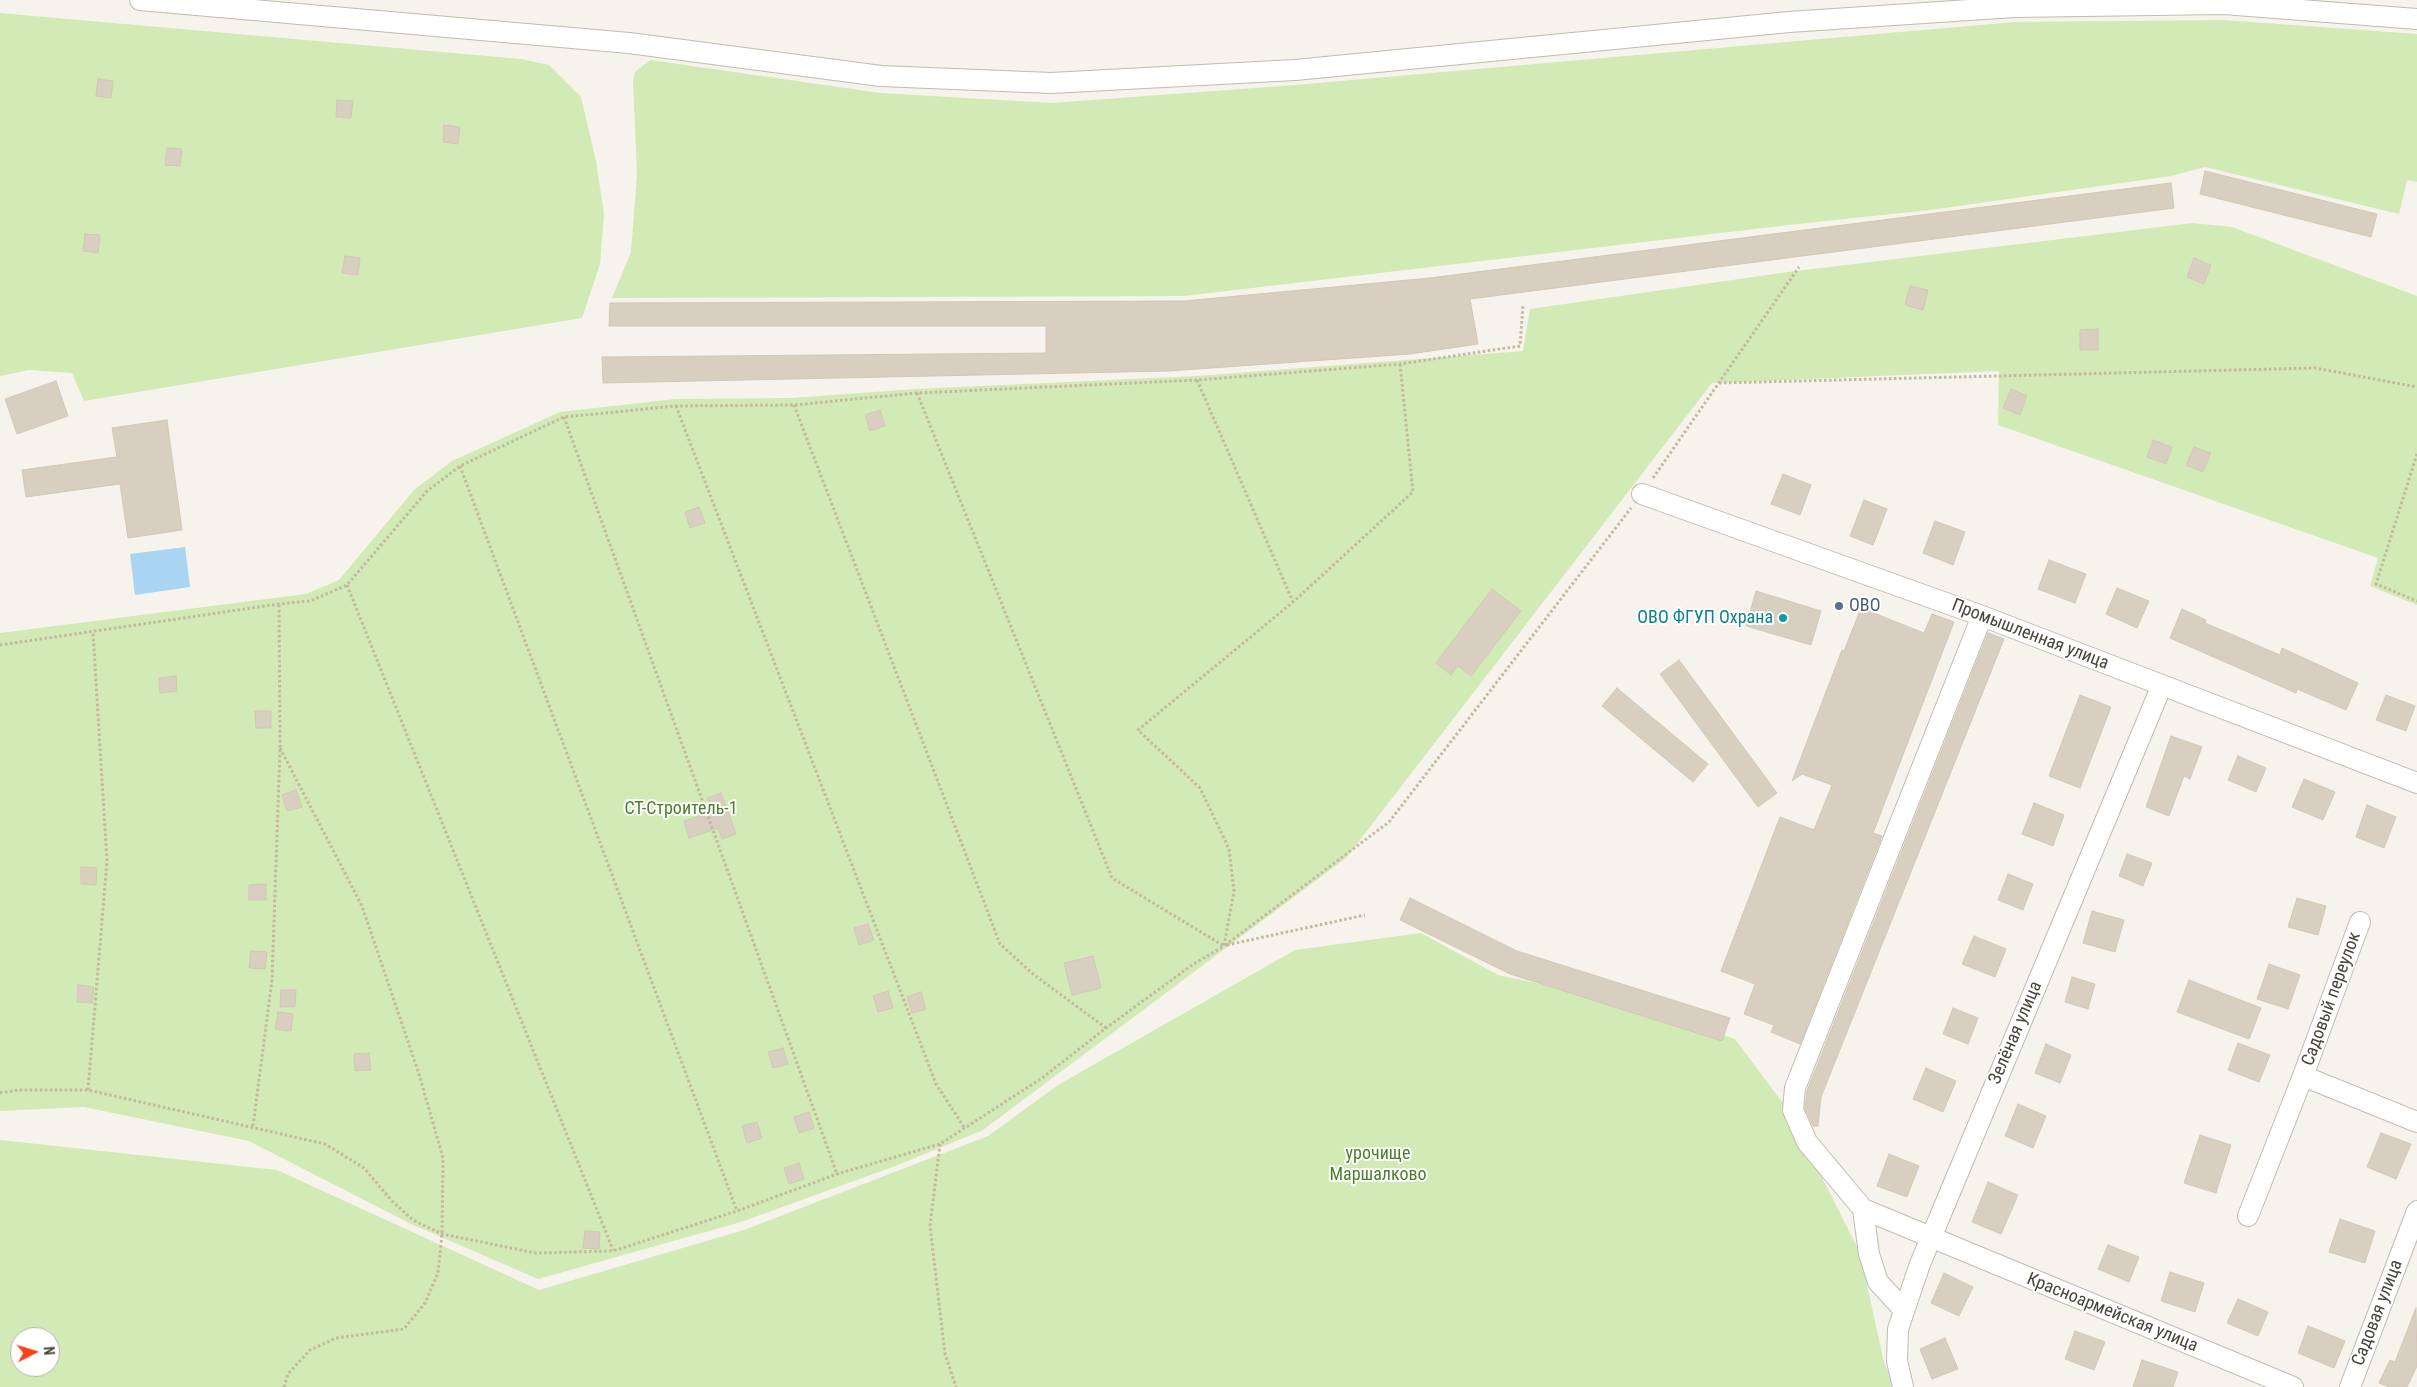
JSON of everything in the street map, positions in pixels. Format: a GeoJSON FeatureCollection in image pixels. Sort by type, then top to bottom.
{"type":"FeatureCollection","features":[{"type":"Feature","properties":{"kind":"street"},"geometry":{"type":"LineString","coordinates":[[140,0],[629,43],[881,76],[1051,83],[1295,70],[1789,22],[2014,7],[2224,4],[2417,19]]}},
{"type":"Feature","properties":{"kind":"street","name":"Промышленная улица"},"geometry":{"type":"LineString","coordinates":[[1642,494],[1982,616],[2417,783]]}},
{"type":"Feature","properties":{"kind":"street"},"geometry":{"type":"LineString","coordinates":[[1904,1310],[1878,1282],[1869,1254],[1863,1209],[1807,1142],[1793,1110],[1796,1088],[1982,616]]}},
{"type":"Feature","properties":{"kind":"street","name":"Зелёная улица"},"geometry":{"type":"LineString","coordinates":[[1903,1387],[1897,1361],[1898,1329],[1930,1238],[2162,685]]}},
{"type":"Feature","properties":{"kind":"street","name":"Садовый переулок"},"geometry":{"type":"LineString","coordinates":[[2248,1216],[2303,1076],[2360,922]]}},
{"type":"Feature","properties":{"kind":"street","name":"Садовый переулок"},"geometry":{"type":"LineString","coordinates":[[2303,1076],[2417,1122]]}},
{"type":"Feature","properties":{"kind":"street","name":"Красноармейская улица"},"geometry":{"type":"LineString","coordinates":[[1863,1209],[2293,1387]]}},
{"type":"Feature","properties":{"kind":"street","name":"Садовая улица"},"geometry":{"type":"LineString","coordinates":[[2350,1387],[2417,1211]]}},
{"type":"Feature","properties":{"kind":"path"},"geometry":{"type":"LineString","coordinates":[[0,1093],[18,1090],[88,1090],[253,1126],[325,1144],[364,1168],[392,1201],[413,1220],[442,1234],[536,1253],[613,1251],[737,1211],[837,1174],[940,1144],[1042,1078],[1106,1028],[1192,966],[1224,946],[1389,822],[1642,494],[1799,267]]}},
{"type":"Feature","properties":{"kind":"path"},"geometry":{"type":"LineString","coordinates":[[0,645],[310,601],[347,584],[427,491],[460,466],[564,417],[676,406],[794,405],[917,393],[1197,380],[1400,364],[1520,346],[1523,305]]}},
{"type":"Feature","properties":{"kind":"path"},"geometry":{"type":"LineString","coordinates":[[1224,946],[1234,890],[1229,849],[1200,788],[1138,730],[1292,602],[1413,492],[1400,364]]}},
{"type":"Feature","properties":{"kind":"path"},"geometry":{"type":"LineString","coordinates":[[1718,383],[2314,368],[2417,387]]}},
{"type":"Feature","properties":{"kind":"path"},"geometry":{"type":"LineString","coordinates":[[1197,380],[1292,602]]}},
{"type":"Feature","properties":{"kind":"path"},"geometry":{"type":"LineString","coordinates":[[917,393],[1112,878],[1224,946],[1365,915]]}},
{"type":"Feature","properties":{"kind":"path"},"geometry":{"type":"LineString","coordinates":[[794,405],[1000,944],[1033,974],[1106,1028]]}},
{"type":"Feature","properties":{"kind":"path"},"geometry":{"type":"LineString","coordinates":[[676,406],[936,1084],[964,1127]]}},
{"type":"Feature","properties":{"kind":"path"},"geometry":{"type":"LineString","coordinates":[[564,417],[837,1174]]}},
{"type":"Feature","properties":{"kind":"path"},"geometry":{"type":"LineString","coordinates":[[2417,454],[2376,584],[2417,601]]}},
{"type":"Feature","properties":{"kind":"path"},"geometry":{"type":"LineString","coordinates":[[460,466],[737,1211]]}},
{"type":"Feature","properties":{"kind":"path"},"geometry":{"type":"LineString","coordinates":[[347,584],[613,1251]]}},
{"type":"Feature","properties":{"kind":"path"},"geometry":{"type":"LineString","coordinates":[[253,1126],[272,980],[280,748],[279,604]]}},
{"type":"Feature","properties":{"kind":"path"},"geometry":{"type":"LineString","coordinates":[[88,1090],[106,861],[93,633]]}},
{"type":"Feature","properties":{"kind":"path"},"geometry":{"type":"LineString","coordinates":[[280,748],[362,906],[419,1074],[443,1158],[442,1234],[438,1273],[424,1303],[404,1328],[336,1338],[310,1350],[288,1374],[284,1387]]}},
{"type":"Feature","properties":{"kind":"path"},"geometry":{"type":"LineString","coordinates":[[940,1144],[930,1226],[945,1354],[956,1387]]}},
{"type":"Feature","properties":{"kind":"green space"},"geometry":{"type":"Polygon","coordinates":[[[0,13],[521,59],[549,65],[581,97],[596,161],[604,214],[600,264],[582,318],[84,401],[72,373],[29,370],[0,376],[0,13]]]}},
{"type":"Feature","properties":{"kind":"green space"},"geometry":{"type":"Polygon","coordinates":[[[2223,20],[2417,34],[2417,182],[2407,180],[2399,214],[2205,167],[2171,176],[1930,210],[1184,296],[612,298],[631,252],[637,174],[633,80],[635,72],[650,60],[881,93],[1052,103],[1295,85],[2015,22],[2223,20]]]}},
{"type":"Feature","properties":{"kind":"green space","name":"СТ-Строитель-1"},"geometry":{"type":"Polygon","coordinates":[[[2193,223],[2232,227],[2417,296],[2417,605],[2370,586],[2378,558],[1998,425],[1999,371],[1712,383],[1346,858],[983,1130],[898,1165],[741,1222],[538,1279],[411,1224],[249,1141],[84,1107],[0,1111],[0,633],[306,594],[339,580],[414,490],[452,461],[560,412],[675,399],[791,398],[916,389],[1197,376],[1523,351],[1530,309],[1788,272],[2193,223]]]}},
{"type":"Feature","properties":{"kind":"green space","name":"урочище Маршалково"},"geometry":{"type":"Polygon","coordinates":[[[1421,933],[1498,975],[1620,1001],[1735,1039],[1788,1110],[1860,1253],[1884,1362],[1894,1387],[0,1387],[0,1140],[277,1170],[539,1290],[744,1230],[988,1136],[1058,1085],[1295,950],[1421,933]]]}},
{"type":"Feature","properties":{"kind":"water"},"geometry":{"type":"Polygon","coordinates":[[[185,547],[190,587],[135,595],[130,554],[185,547]]]}},
{"type":"Feature","properties":{"kind":"building"},"geometry":{"type":"Polygon","coordinates":[[[98,79],[113,81],[111,98],[96,96],[98,79]]]}},
{"type":"Feature","properties":{"kind":"building"},"geometry":{"type":"Polygon","coordinates":[[[337,100],[353,101],[351,118],[336,117],[337,100]]]}},
{"type":"Feature","properties":{"kind":"building"},"geometry":{"type":"Polygon","coordinates":[[[444,125],[460,127],[458,144],[443,142],[444,125]]]}},
{"type":"Feature","properties":{"kind":"building"},"geometry":{"type":"Polygon","coordinates":[[[167,148],[182,149],[180,166],[165,165],[167,148]]]}},
{"type":"Feature","properties":{"kind":"building"},"geometry":{"type":"Polygon","coordinates":[[[2205,171],[2377,214],[2371,237],[2200,194],[2205,171]]]}},
{"type":"Feature","properties":{"kind":"building"},"geometry":{"type":"Polygon","coordinates":[[[2171,183],[2174,208],[1470,299],[1478,344],[1410,354],[1169,371],[603,383],[602,357],[1046,353],[1046,326],[609,326],[610,303],[1184,301],[1430,278],[2171,183]]]}},
{"type":"Feature","properties":{"kind":"building"},"geometry":{"type":"Polygon","coordinates":[[[85,234],[100,235],[98,253],[83,251],[85,234]]]}},
{"type":"Feature","properties":{"kind":"building"},"geometry":{"type":"Polygon","coordinates":[[[345,256],[360,258],[358,275],[342,273],[345,256]]]}},
{"type":"Feature","properties":{"kind":"building"},"geometry":{"type":"Polygon","coordinates":[[[2194,258],[2211,265],[2204,284],[2187,277],[2194,258]]]}},
{"type":"Feature","properties":{"kind":"building"},"geometry":{"type":"Polygon","coordinates":[[[1910,286],[1928,290],[1923,310],[1905,305],[1910,286]]]}},
{"type":"Feature","properties":{"kind":"building"},"geometry":{"type":"Polygon","coordinates":[[[2098,329],[2098,350],[2080,350],[2080,330],[2098,329]]]}},
{"type":"Feature","properties":{"kind":"building"},"geometry":{"type":"Polygon","coordinates":[[[56,381],[68,416],[17,434],[5,399],[56,381]]]}},
{"type":"Feature","properties":{"kind":"building"},"geometry":{"type":"Polygon","coordinates":[[[2011,389],[2027,396],[2020,415],[2003,408],[2011,389]]]}},
{"type":"Feature","properties":{"kind":"building"},"geometry":{"type":"Polygon","coordinates":[[[880,410],[885,426],[870,431],[865,415],[880,410]]]}},
{"type":"Feature","properties":{"kind":"building"},"geometry":{"type":"Polygon","coordinates":[[[167,420],[182,530],[128,538],[120,484],[26,497],[22,470],[117,457],[112,428],[167,420]]]}},
{"type":"Feature","properties":{"kind":"building"},"geometry":{"type":"Polygon","coordinates":[[[2153,440],[2172,447],[2166,464],[2147,457],[2153,440]]]}},
{"type":"Feature","properties":{"kind":"building"},"geometry":{"type":"Polygon","coordinates":[[[2194,447],[2211,453],[2203,472],[2186,465],[2194,447]]]}},
{"type":"Feature","properties":{"kind":"building"},"geometry":{"type":"Polygon","coordinates":[[[1783,474],[1811,485],[1800,515],[1771,504],[1783,474]]]}},
{"type":"Feature","properties":{"kind":"building"},"geometry":{"type":"Polygon","coordinates":[[[1864,500],[1887,509],[1873,545],[1850,536],[1864,500]]]}},
{"type":"Feature","properties":{"kind":"building"},"geometry":{"type":"Polygon","coordinates":[[[699,507],[705,523],[690,528],[685,512],[699,507]]]}},
{"type":"Feature","properties":{"kind":"building"},"geometry":{"type":"Polygon","coordinates":[[[1935,521],[1965,532],[1953,565],[1923,553],[1935,521]]]}},
{"type":"Feature","properties":{"kind":"building"},"geometry":{"type":"Polygon","coordinates":[[[2049,560],[2086,574],[2075,603],[2038,589],[2049,560]]]}},
{"type":"Feature","properties":{"kind":"building"},"geometry":{"type":"Polygon","coordinates":[[[2117,588],[2149,601],[2137,628],[2106,614],[2117,588]]]}},
{"type":"Feature","properties":{"kind":"building"},"geometry":{"type":"Polygon","coordinates":[[[1492,589],[1521,611],[1471,676],[1458,666],[1451,675],[1436,663],[1492,589]]]}},
{"type":"Feature","properties":{"kind":"building","name":"ОВО ФГУП Охрана"},"geometry":{"type":"Polygon","coordinates":[[[1756,591],[1821,611],[1811,645],[1746,626],[1756,591]]]}},
{"type":"Feature","properties":{"kind":"building"},"geometry":{"type":"Polygon","coordinates":[[[1861,608],[1924,633],[1932,614],[1954,622],[1873,833],[1882,836],[1800,1044],[1771,1032],[1774,1025],[1744,1014],[1755,984],[1721,971],[1780,817],[1814,830],[1832,785],[1802,774],[1792,781],[1842,650],[1844,651],[1861,608]]]}},
{"type":"Feature","properties":{"kind":"building"},"geometry":{"type":"Polygon","coordinates":[[[2182,609],[2206,620],[2205,623],[2280,655],[2282,648],[2358,683],[2346,710],[2297,689],[2296,693],[2170,638],[2182,609]]]}},
{"type":"Feature","properties":{"kind":"building"},"geometry":{"type":"Polygon","coordinates":[[[1988,633],[2004,639],[1821,1097],[1818,1126],[1813,1126],[1805,1108],[1807,1091],[1988,633]]]}},
{"type":"Feature","properties":{"kind":"building"},"geometry":{"type":"Polygon","coordinates":[[[1679,660],[1777,793],[1758,807],[1660,674],[1679,660]]]}},
{"type":"Feature","properties":{"kind":"building"},"geometry":{"type":"Polygon","coordinates":[[[176,676],[177,691],[160,693],[159,678],[176,676]]]}},
{"type":"Feature","properties":{"kind":"building"},"geometry":{"type":"Polygon","coordinates":[[[1617,688],[1708,764],[1693,782],[1602,706],[1617,688]]]}},
{"type":"Feature","properties":{"kind":"building"},"geometry":{"type":"Polygon","coordinates":[[[2080,695],[2111,707],[2080,788],[2049,776],[2080,695]]]}},
{"type":"Feature","properties":{"kind":"building"},"geometry":{"type":"Polygon","coordinates":[[[2386,695],[2415,706],[2406,731],[2376,720],[2386,695]]]}},
{"type":"Feature","properties":{"kind":"building"},"geometry":{"type":"Polygon","coordinates":[[[255,711],[271,711],[271,728],[256,728],[255,711]]]}},
{"type":"Feature","properties":{"kind":"building"},"geometry":{"type":"Polygon","coordinates":[[[2171,736],[2202,747],[2190,779],[2184,776],[2169,816],[2146,807],[2171,736]]]}},
{"type":"Feature","properties":{"kind":"building"},"geometry":{"type":"Polygon","coordinates":[[[2238,756],[2266,768],[2256,792],[2228,780],[2238,756]]]}},
{"type":"Feature","properties":{"kind":"building"},"geometry":{"type":"Polygon","coordinates":[[[2304,779],[2335,792],[2323,820],[2292,807],[2304,779]]]}},
{"type":"Feature","properties":{"kind":"building"},"geometry":{"type":"Polygon","coordinates":[[[296,790],[302,807],[287,811],[282,795],[296,790]]]}},
{"type":"Feature","properties":{"kind":"building"},"geometry":{"type":"Polygon","coordinates":[[[721,793],[736,834],[722,839],[718,828],[689,838],[684,821],[712,812],[707,798],[721,793]]]}},
{"type":"Feature","properties":{"kind":"building"},"geometry":{"type":"Polygon","coordinates":[[[2034,803],[2064,815],[2053,846],[2022,834],[2034,803]]]}},
{"type":"Feature","properties":{"kind":"building"},"geometry":{"type":"Polygon","coordinates":[[[2367,805],[2396,817],[2384,848],[2356,837],[2367,805]]]}},
{"type":"Feature","properties":{"kind":"building"},"geometry":{"type":"Polygon","coordinates":[[[2127,854],[2152,863],[2143,886],[2119,876],[2127,854]]]}},
{"type":"Feature","properties":{"kind":"building"},"geometry":{"type":"Polygon","coordinates":[[[81,867],[97,868],[96,885],[81,884],[81,867]]]}},
{"type":"Feature","properties":{"kind":"building"},"geometry":{"type":"Polygon","coordinates":[[[2008,874],[2033,884],[2023,910],[1998,900],[2008,874]]]}},
{"type":"Feature","properties":{"kind":"building"},"geometry":{"type":"Polygon","coordinates":[[[266,884],[266,900],[249,900],[249,885],[266,884]]]}},
{"type":"Feature","properties":{"kind":"building"},"geometry":{"type":"Polygon","coordinates":[[[1410,898],[1517,951],[1730,1018],[1722,1041],[1510,974],[1400,920],[1410,898]]]}},
{"type":"Feature","properties":{"kind":"building"},"geometry":{"type":"Polygon","coordinates":[[[2297,898],[2326,906],[2318,935],[2288,927],[2297,898]]]}},
{"type":"Feature","properties":{"kind":"building"},"geometry":{"type":"Polygon","coordinates":[[[2092,911],[2124,920],[2115,952],[2083,943],[2092,911]]]}},
{"type":"Feature","properties":{"kind":"building"},"geometry":{"type":"Polygon","coordinates":[[[868,924],[874,940],[859,945],[854,928],[868,924]]]}},
{"type":"Feature","properties":{"kind":"building"},"geometry":{"type":"Polygon","coordinates":[[[1974,936],[2006,949],[1995,977],[1962,964],[1974,936]]]}},
{"type":"Feature","properties":{"kind":"building"},"geometry":{"type":"Polygon","coordinates":[[[251,951],[267,952],[265,969],[249,968],[251,951]]]}},
{"type":"Feature","properties":{"kind":"building"},"geometry":{"type":"Polygon","coordinates":[[[1093,956],[1101,988],[1072,995],[1064,963],[1093,956]]]}},
{"type":"Feature","properties":{"kind":"building"},"geometry":{"type":"Polygon","coordinates":[[[2269,964],[2300,975],[2288,1009],[2257,999],[2269,964]]]}},
{"type":"Feature","properties":{"kind":"building"},"geometry":{"type":"Polygon","coordinates":[[[2072,977],[2095,984],[2088,1009],[2065,1002],[2072,977]]]}},
{"type":"Feature","properties":{"kind":"building"},"geometry":{"type":"Polygon","coordinates":[[[2189,980],[2261,1008],[2249,1039],[2177,1012],[2189,980]]]}},
{"type":"Feature","properties":{"kind":"building"},"geometry":{"type":"Polygon","coordinates":[[[78,985],[94,987],[92,1003],[77,1002],[78,985]]]}},
{"type":"Feature","properties":{"kind":"building"},"geometry":{"type":"Polygon","coordinates":[[[281,990],[296,990],[295,1007],[280,1007],[281,990]]]}},
{"type":"Feature","properties":{"kind":"building"},"geometry":{"type":"Polygon","coordinates":[[[888,991],[893,1008],[878,1012],[873,996],[888,991]]]}},
{"type":"Feature","properties":{"kind":"building"},"geometry":{"type":"Polygon","coordinates":[[[921,992],[926,1009],[912,1013],[907,997],[921,992]]]}},
{"type":"Feature","properties":{"kind":"building"},"geometry":{"type":"Polygon","coordinates":[[[1953,1008],[1978,1018],[1968,1044],[1943,1034],[1953,1008]]]}},
{"type":"Feature","properties":{"kind":"building"},"geometry":{"type":"Polygon","coordinates":[[[278,1012],[293,1014],[291,1031],[275,1029],[278,1012]]]}},
{"type":"Feature","properties":{"kind":"building"},"geometry":{"type":"Polygon","coordinates":[[[2238,1043],[2270,1055],[2259,1082],[2228,1070],[2238,1043]]]}},
{"type":"Feature","properties":{"kind":"building"},"geometry":{"type":"Polygon","coordinates":[[[2046,1044],[2071,1055],[2060,1083],[2035,1073],[2046,1044]]]}},
{"type":"Feature","properties":{"kind":"building"},"geometry":{"type":"Polygon","coordinates":[[[783,1048],[788,1064],[773,1068],[768,1052],[783,1048]]]}},
{"type":"Feature","properties":{"kind":"building"},"geometry":{"type":"Polygon","coordinates":[[[369,1053],[371,1070],[355,1071],[354,1054],[369,1053]]]}},
{"type":"Feature","properties":{"kind":"building"},"geometry":{"type":"Polygon","coordinates":[[[1926,1068],[1956,1081],[1943,1112],[1913,1099],[1926,1068]]]}},
{"type":"Feature","properties":{"kind":"building"},"geometry":{"type":"Polygon","coordinates":[[[2018,1104],[2046,1116],[2033,1148],[2005,1136],[2018,1104]]]}},
{"type":"Feature","properties":{"kind":"building"},"geometry":{"type":"Polygon","coordinates":[[[809,1112],[814,1128],[799,1133],[794,1117],[809,1112]]]}},
{"type":"Feature","properties":{"kind":"building"},"geometry":{"type":"Polygon","coordinates":[[[757,1122],[762,1138],[747,1143],[742,1126],[757,1122]]]}},
{"type":"Feature","properties":{"kind":"building"},"geometry":{"type":"Polygon","coordinates":[[[2381,1133],[2411,1144],[2396,1179],[2367,1167],[2381,1133]]]}},
{"type":"Feature","properties":{"kind":"building"},"geometry":{"type":"Polygon","coordinates":[[[2200,1135],[2231,1145],[2216,1193],[2184,1183],[2200,1135]]]}},
{"type":"Feature","properties":{"kind":"building"},"geometry":{"type":"Polygon","coordinates":[[[1889,1154],[1919,1166],[1907,1197],[1877,1186],[1889,1154]]]}},
{"type":"Feature","properties":{"kind":"building"},"geometry":{"type":"Polygon","coordinates":[[[799,1163],[804,1179],[789,1184],[784,1168],[799,1163]]]}},
{"type":"Feature","properties":{"kind":"building"},"geometry":{"type":"Polygon","coordinates":[[[1988,1182],[2018,1195],[2001,1234],[1972,1222],[1988,1182]]]}},
{"type":"Feature","properties":{"kind":"building"},"geometry":{"type":"Polygon","coordinates":[[[2340,1219],[2375,1231],[2365,1263],[2329,1252],[2340,1219]]]}},
{"type":"Feature","properties":{"kind":"building"},"geometry":{"type":"Polygon","coordinates":[[[585,1231],[600,1232],[599,1249],[583,1248],[585,1231]]]}},
{"type":"Feature","properties":{"kind":"building"},"geometry":{"type":"Polygon","coordinates":[[[2108,1245],[2139,1257],[2129,1282],[2098,1269],[2108,1245]]]}},
{"type":"Feature","properties":{"kind":"building"},"geometry":{"type":"Polygon","coordinates":[[[2170,1272],[2204,1283],[2195,1312],[2161,1301],[2170,1272]]]}},
{"type":"Feature","properties":{"kind":"building"},"geometry":{"type":"Polygon","coordinates":[[[1944,1273],[1973,1287],[1959,1316],[1931,1303],[1944,1273]]]}},
{"type":"Feature","properties":{"kind":"building"},"geometry":{"type":"Polygon","coordinates":[[[2238,1299],[2268,1312],[2258,1336],[2227,1323],[2238,1299]]]}},
{"type":"Feature","properties":{"kind":"building"},"geometry":{"type":"Polygon","coordinates":[[[2416,1308],[2417,1366],[2407,1387],[2389,1387],[2379,1383],[2390,1360],[2395,1362],[2416,1308]]]}},
{"type":"Feature","properties":{"kind":"building"},"geometry":{"type":"Polygon","coordinates":[[[2308,1326],[2345,1341],[2334,1368],[2298,1353],[2308,1326]]]}},
{"type":"Feature","properties":{"kind":"building"},"geometry":{"type":"Polygon","coordinates":[[[2075,1331],[2105,1342],[2094,1370],[2065,1359],[2075,1331]]]}},
{"type":"Feature","properties":{"kind":"building"},"geometry":{"type":"Polygon","coordinates":[[[1945,1338],[1958,1369],[1932,1379],[1920,1349],[1945,1338]]]}},
{"type":"Feature","properties":{"kind":"building"},"geometry":{"type":"Polygon","coordinates":[[[2142,1360],[2178,1372],[2173,1387],[2133,1387],[2142,1360]]]}},
{"type":"Feature","properties":{"kind":"place","name":"ОВО"},"geometry":{"type":"Point","coordinates":[1839,606]}},
{"type":"Feature","properties":{"kind":"place","name":"ОВО ФГУП Охрана"},"geometry":{"type":"Point","coordinates":[1783,618]}}]}
